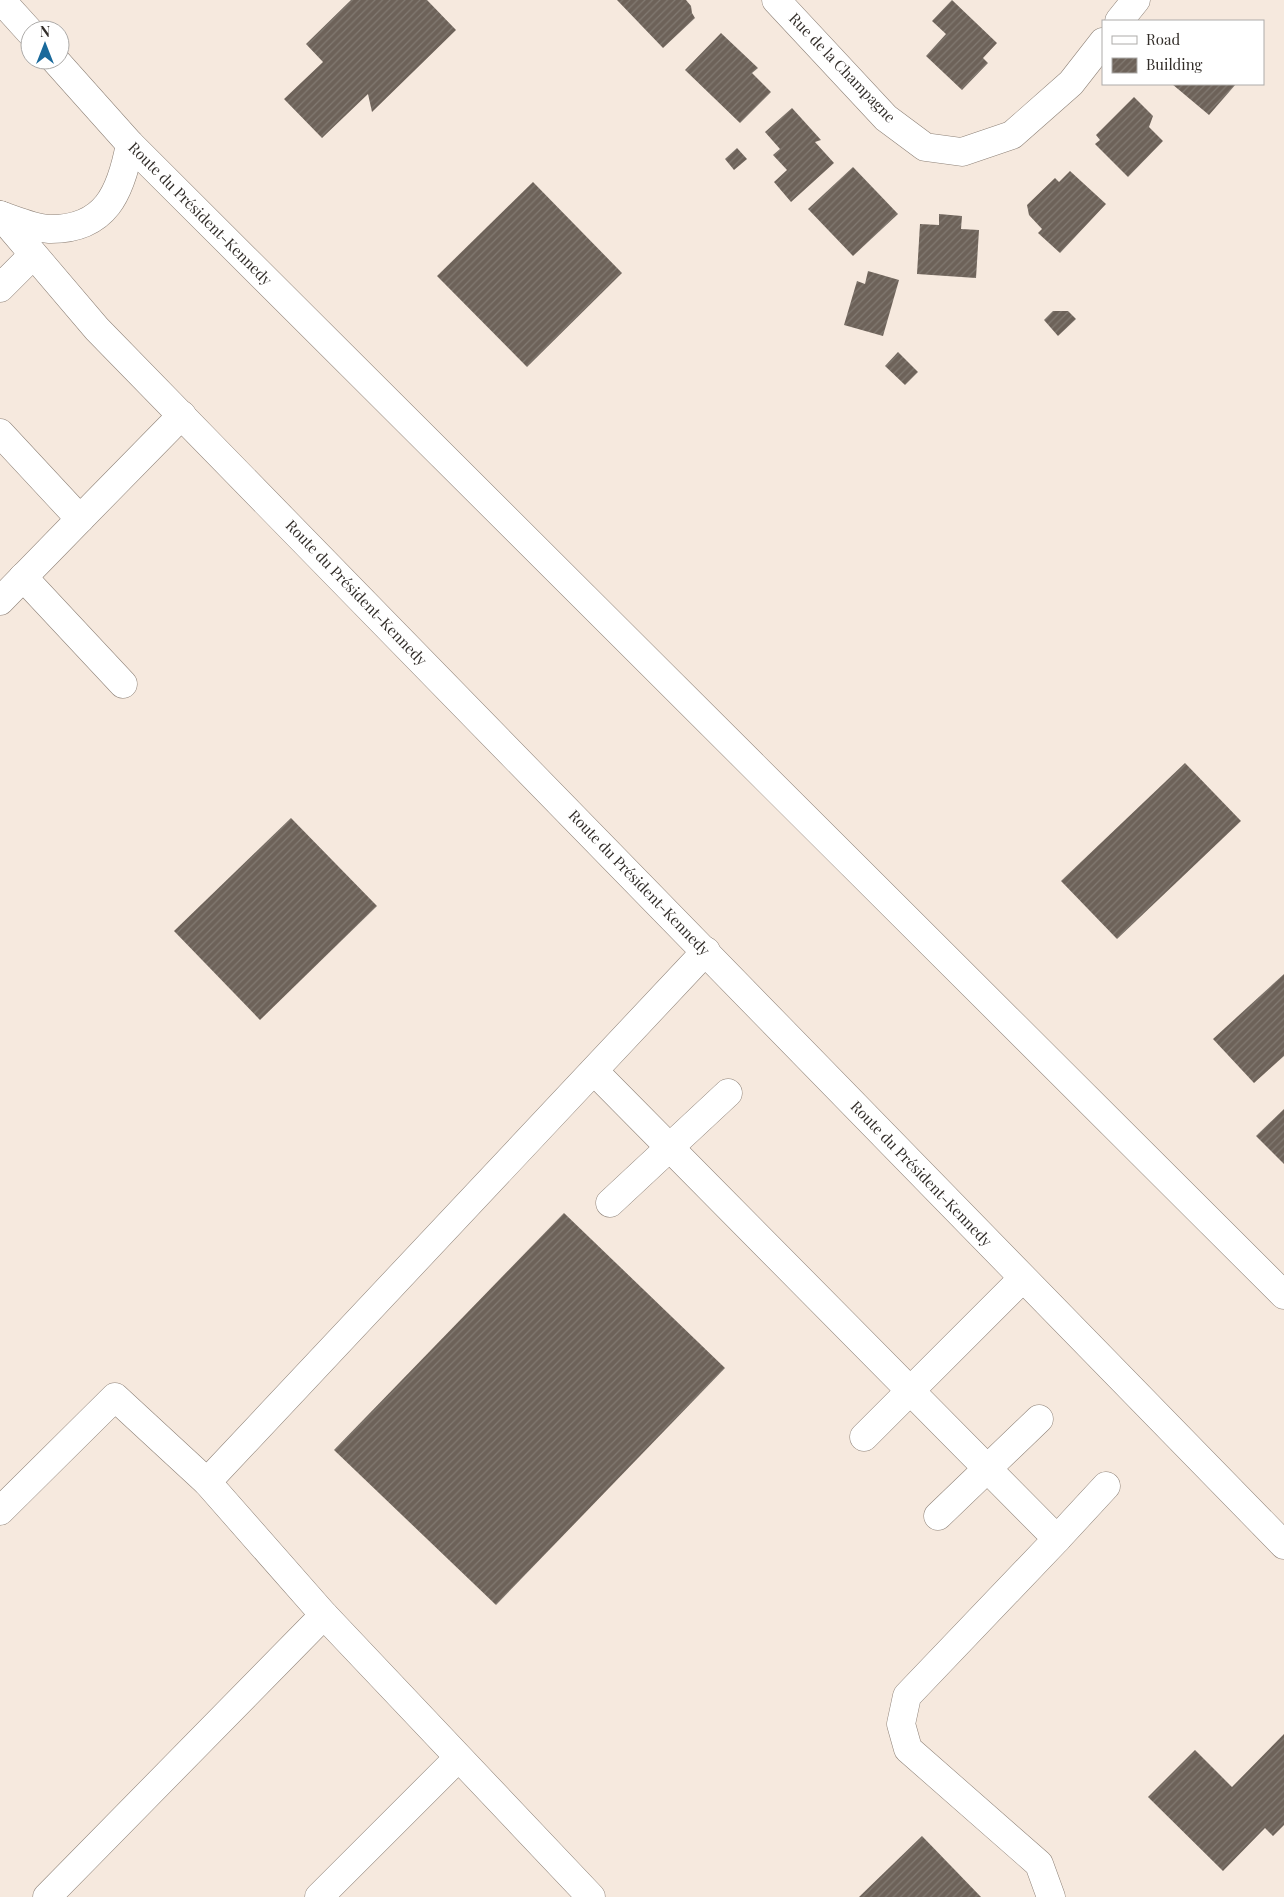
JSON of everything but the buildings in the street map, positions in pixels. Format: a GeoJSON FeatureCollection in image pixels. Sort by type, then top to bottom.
{"type":"FeatureCollection","features":[{"type":"Feature","properties":{"kind":"main road"},"geometry":{"type":"LineString","coordinates":[[2,0],[20,21]]}},
{"type":"Feature","properties":{"kind":"main road","name":"Rue de la Champagne"},"geometry":{"type":"LineString","coordinates":[[776,0],[886,118],[925,147],[962,152],[1012,135],[1071,83],[1102,43]]}},
{"type":"Feature","properties":{"kind":"main road"},"geometry":{"type":"LineString","coordinates":[[1121,20],[1136,0]]}},
{"type":"Feature","properties":{"kind":"main road","name":"Route du Président-Kennedy"},"geometry":{"type":"LineString","coordinates":[[64,70],[130,144],[1284,1295]]}},
{"type":"Feature","properties":{"kind":"main road"},"geometry":{"type":"LineString","coordinates":[[0,215],[48,229],[80,224],[107,208],[124,177],[130,144]]}},
{"type":"Feature","properties":{"kind":"main road","name":"Route du Président-Kennedy"},"geometry":{"type":"LineString","coordinates":[[0,215],[97,329],[706,951],[1022,1279],[1284,1545]]}},
{"type":"Feature","properties":{"kind":"main road"},"geometry":{"type":"LineString","coordinates":[[0,288],[34,255]]}},
{"type":"Feature","properties":{"kind":"main road"},"geometry":{"type":"LineString","coordinates":[[0,601],[182,415]]}},
{"type":"Feature","properties":{"kind":"main road"},"geometry":{"type":"LineString","coordinates":[[0,433],[80,519]]}},
{"type":"Feature","properties":{"kind":"main road"},"geometry":{"type":"LineString","coordinates":[[23,577],[123,684]]}},
{"type":"Feature","properties":{"kind":"main road"},"geometry":{"type":"LineString","coordinates":[[207,1482],[706,951]]}},
{"type":"Feature","properties":{"kind":"main road"},"geometry":{"type":"LineString","coordinates":[[594,1071],[1057,1539]]}},
{"type":"Feature","properties":{"kind":"main road"},"geometry":{"type":"LineString","coordinates":[[610,1203],[728,1093]]}},
{"type":"Feature","properties":{"kind":"main road"},"geometry":{"type":"LineString","coordinates":[[864,1438],[1022,1279]]}},
{"type":"Feature","properties":{"kind":"main road"},"geometry":{"type":"LineString","coordinates":[[0,1511],[115,1397],[207,1482],[324,1615],[458,1758],[580,1894]]}},
{"type":"Feature","properties":{"kind":"main road"},"geometry":{"type":"LineString","coordinates":[[938,1516],[1039,1419]]}},
{"type":"Feature","properties":{"kind":"main road"},"geometry":{"type":"LineString","coordinates":[[1051,1897],[1039,1864],[908,1749],[901,1724],[907,1696],[1106,1486]]}},
{"type":"Feature","properties":{"kind":"main road"},"geometry":{"type":"LineString","coordinates":[[47,1897],[324,1615]]}},
{"type":"Feature","properties":{"kind":"main road"},"geometry":{"type":"LineString","coordinates":[[319,1897],[458,1758]]}}]}
